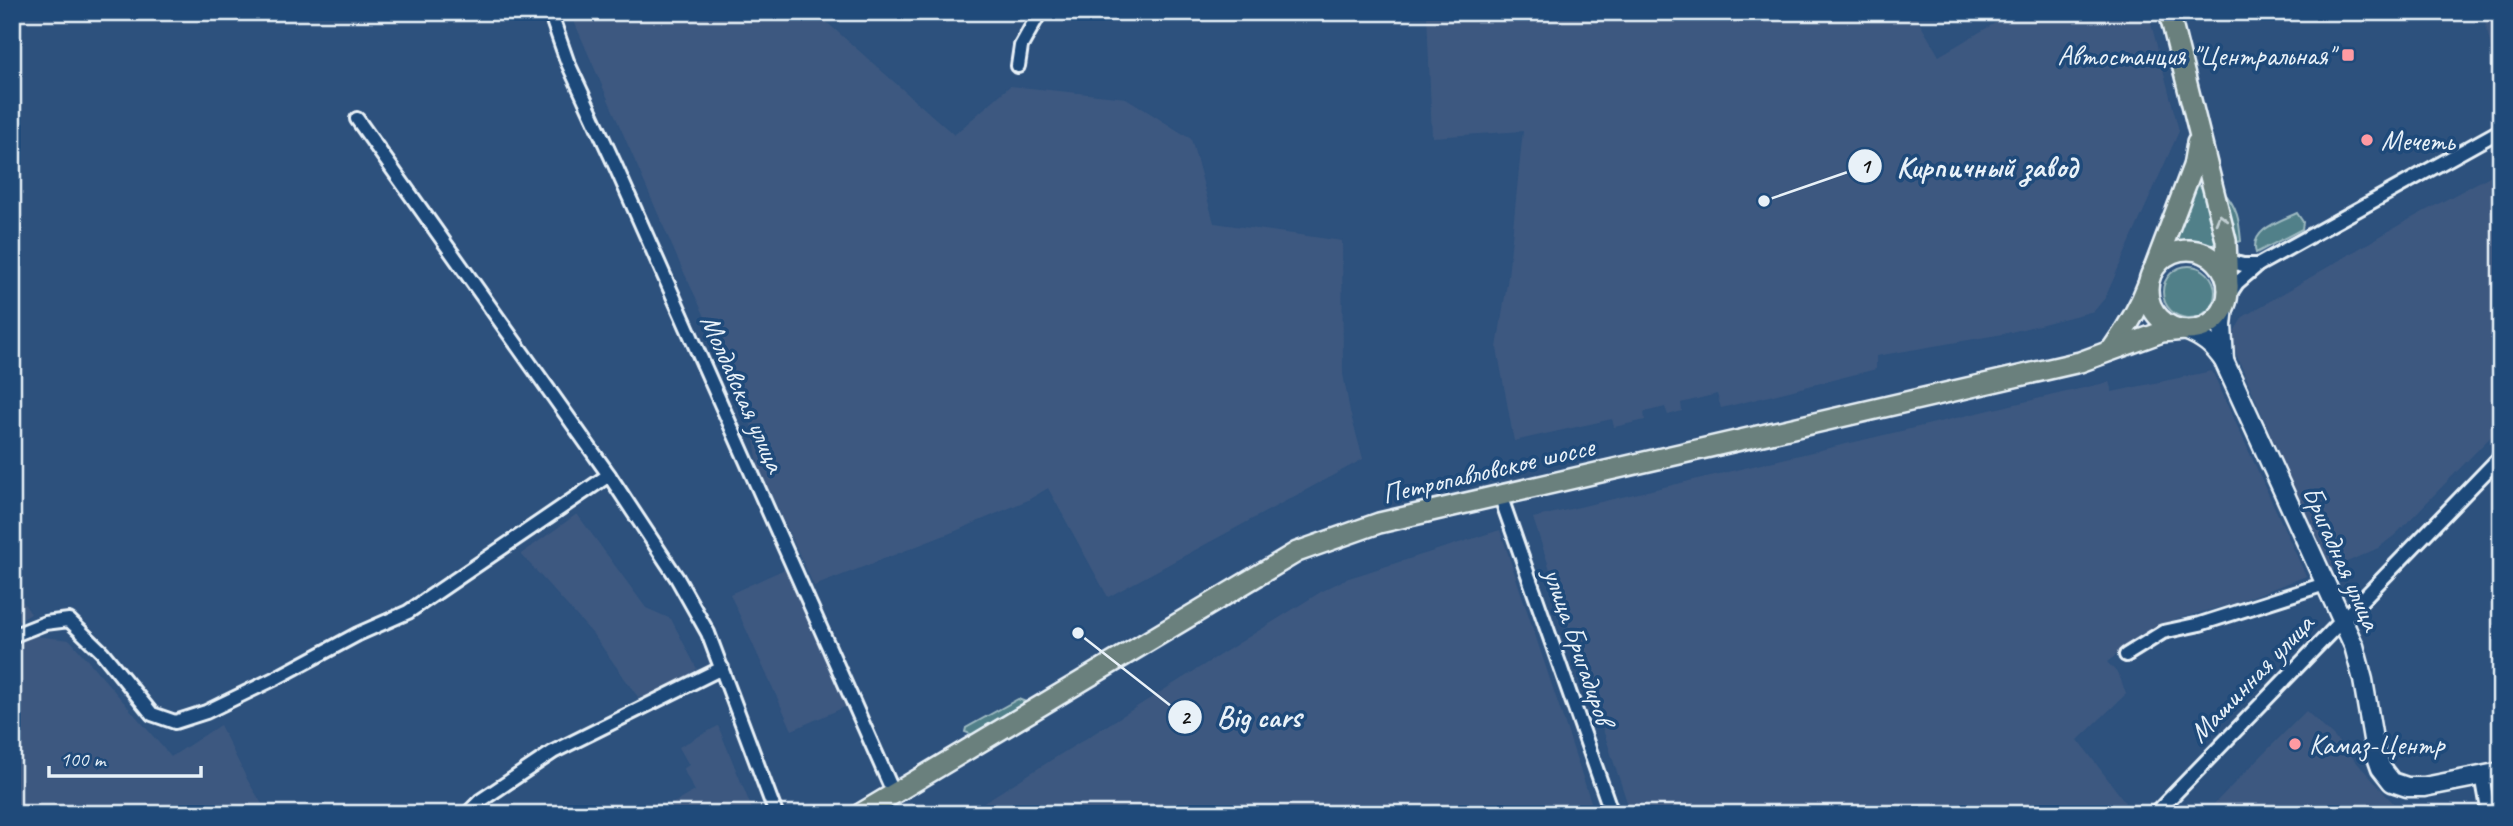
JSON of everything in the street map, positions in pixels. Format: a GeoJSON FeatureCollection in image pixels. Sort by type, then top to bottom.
{"type":"FeatureCollection","features":[{"type":"Feature","properties":{"kind":"main road"},"geometry":{"type":"LineString","coordinates":[[2169,12],[2226,240],[2219,258],[2227,297],[2221,325],[2224,361]]}},
{"type":"Feature","properties":{"kind":"main road"},"geometry":{"type":"LineString","coordinates":[[2111,350],[2134,317],[2193,166],[2199,135]]}},
{"type":"Feature","properties":{"kind":"main road"},"geometry":{"type":"LineString","coordinates":[[2219,258],[2197,251],[2172,253],[2162,260],[2151,275],[2148,295],[2152,308],[2160,319],[2201,336],[2214,347],[2224,361]]}},
{"type":"Feature","properties":{"kind":"main road"},"geometry":{"type":"LineString","coordinates":[[2185,330],[2204,327],[2219,316],[2227,297]]}},
{"type":"Feature","properties":{"kind":"main road","name":"Петропавловское шоссе"},"geometry":{"type":"LineString","coordinates":[[860,814],[1297,552],[1379,523],[2080,362],[2162,332],[2185,330]]}},
{"type":"Feature","properties":{"kind":"main road","name":"Бригадная улица"},"geometry":{"type":"LineString","coordinates":[[2224,361],[2354,646],[2363,680],[2375,751],[2381,768],[2392,782],[2407,787],[2424,787],[2482,775]]}},
{"type":"Feature","properties":{"kind":"main road"},"geometry":{"type":"LineString","coordinates":[[2482,775],[2501,772]]}},
{"type":"Feature","properties":{"kind":"street","name":"Молдавская улица"},"geometry":{"type":"LineString","coordinates":[[550,12],[567,61],[894,794]]}},
{"type":"Feature","properties":{"kind":"street"},"geometry":{"type":"LineString","coordinates":[[1018,66],[1021,46],[1040,12]]}},
{"type":"Feature","properties":{"kind":"street"},"geometry":{"type":"LineString","coordinates":[[357,119],[609,475],[677,578],[708,633],[776,814]]}},
{"type":"Feature","properties":{"kind":"street"},"geometry":{"type":"LineString","coordinates":[[2227,297],[2237,282],[2258,265],[2501,130]]}},
{"type":"Feature","properties":{"kind":"street"},"geometry":{"type":"LineString","coordinates":[[2219,258],[2243,265],[2258,265]]}},
{"type":"Feature","properties":{"kind":"street","name":"Машинная улица"},"geometry":{"type":"LineString","coordinates":[[2155,814],[2501,456]]}},
{"type":"Feature","properties":{"kind":"street"},"geometry":{"type":"LineString","coordinates":[[12,636],[45,623],[69,620],[102,652],[152,714],[175,722],[206,712],[358,634],[408,612],[609,475]]}},
{"type":"Feature","properties":{"kind":"street","name":"улица Бригадиров"},"geometry":{"type":"LineString","coordinates":[[1500,495],[1612,814]]}},
{"type":"Feature","properties":{"kind":"street"},"geometry":{"type":"LineString","coordinates":[[2126,656],[2164,632],[2200,624],[2325,584]]}},
{"type":"Feature","properties":{"kind":"street"},"geometry":{"type":"LineString","coordinates":[[467,814],[480,801],[553,752],[722,668]]}},
{"type":"Feature","properties":{"kind":"street"},"geometry":{"type":"LineString","coordinates":[[2482,775],[2489,814]]}},
{"type":"Feature","properties":{"kind":"shaded area"},"geometry":{"type":"Polygon","coordinates":[[[570,12],[815,12],[954,135],[1010,86],[1126,98],[1191,139],[1214,223],[1342,241],[1343,374],[1363,459],[1108,597],[1048,488],[1028,500],[958,530],[814,586],[759,468],[748,407],[680,264],[570,12]]]}},
{"type":"Feature","properties":{"kind":"shaded area"},"geometry":{"type":"Polygon","coordinates":[[[1427,12],[1913,12],[1939,56],[2014,12],[2148,12],[2179,131],[2105,298],[2094,311],[2003,334],[1876,356],[1876,369],[1721,408],[1717,394],[1681,403],[1682,411],[1668,415],[1665,407],[1644,412],[1645,420],[1614,427],[1612,419],[1514,441],[1497,348],[1508,277],[1523,131],[1432,137],[1427,12]]]}},
{"type":"Feature","properties":{"kind":"shaded area"},"geometry":{"type":"Polygon","coordinates":[[[2483,12],[2501,12],[2501,92],[2483,12]]]}},
{"type":"Feature","properties":{"kind":"shaded area"},"geometry":{"type":"Polygon","coordinates":[[[2501,170],[2501,426],[2396,534],[2378,548],[2329,570],[2234,349],[2234,332],[2243,317],[2401,224],[2501,170]]]}},
{"type":"Feature","properties":{"kind":"shaded area"},"geometry":{"type":"Polygon","coordinates":[[[2212,371],[2306,576],[2235,603],[2151,629],[2107,662],[2119,675],[2126,694],[2078,740],[2125,802],[2113,814],[1631,814],[1533,518],[2109,382],[2112,392],[2212,371]]]}},
{"type":"Feature","properties":{"kind":"shaded area"},"geometry":{"type":"Polygon","coordinates":[[[577,514],[646,608],[671,619],[697,669],[657,696],[638,697],[593,634],[521,554],[577,514]]]}},
{"type":"Feature","properties":{"kind":"shaded area"},"geometry":{"type":"Polygon","coordinates":[[[1500,530],[1595,814],[965,814],[1324,590],[1346,579],[1500,530]]]}},
{"type":"Feature","properties":{"kind":"shaded area"},"geometry":{"type":"Polygon","coordinates":[[[785,569],[847,706],[792,730],[730,594],[785,569]]]}},
{"type":"Feature","properties":{"kind":"shaded area"},"geometry":{"type":"Polygon","coordinates":[[[12,586],[31,614],[12,624],[12,586]]]}},
{"type":"Feature","properties":{"kind":"shaded area"},"geometry":{"type":"Polygon","coordinates":[[[34,636],[70,640],[171,757],[220,725],[268,814],[12,814],[12,646],[34,636]]]}},
{"type":"Feature","properties":{"kind":"shaded area"},"geometry":{"type":"Polygon","coordinates":[[[2306,711],[2333,736],[2403,814],[2204,814],[2306,711]]]}},
{"type":"Feature","properties":{"kind":"shaded area"},"geometry":{"type":"Polygon","coordinates":[[[718,726],[754,814],[654,814],[695,791],[683,769],[689,765],[679,747],[718,726]]]}},
{"type":"Feature","properties":{"kind":"green space"},"geometry":{"type":"Polygon","coordinates":[[[2197,184],[2203,189],[2218,245],[2193,243],[2168,247],[2194,185],[2197,184]]]}},
{"type":"Feature","properties":{"kind":"green space"},"geometry":{"type":"Polygon","coordinates":[[[2223,191],[2237,215],[2241,241],[2238,242],[2234,236],[2223,191]]]}},
{"type":"Feature","properties":{"kind":"green space"},"geometry":{"type":"Polygon","coordinates":[[[2297,213],[2303,222],[2302,229],[2256,253],[2255,245],[2261,232],[2297,213]]]}},
{"type":"Feature","properties":{"kind":"green space"},"geometry":{"type":"Polygon","coordinates":[[[2189,266],[2199,268],[2207,274],[2213,282],[2213,302],[2207,310],[2199,316],[2189,318],[2179,316],[2171,310],[2165,302],[2163,292],[2165,282],[2171,274],[2179,268],[2189,266]]]}},
{"type":"Feature","properties":{"kind":"green space"},"geometry":{"type":"Polygon","coordinates":[[[1018,699],[1031,704],[973,735],[965,732],[966,728],[1018,699]]]}},
{"type":"Feature","properties":{"kind":"place","name":"Автостанция \"Центральная\""},"geometry":{"type":"Point","coordinates":[2348,55]}},
{"type":"Feature","properties":{"kind":"place","name":"Мечеть"},"geometry":{"type":"Point","coordinates":[2367,140]}},
{"type":"Feature","properties":{"kind":"place","name":"Кирпичный завод"},"geometry":{"type":"Point","coordinates":[1764,201]}},
{"type":"Feature","properties":{"kind":"place","name":"Big cars"},"geometry":{"type":"Point","coordinates":[1078,633]}},
{"type":"Feature","properties":{"kind":"place","name":"Камаз-Центр"},"geometry":{"type":"Point","coordinates":[2295,744]}}]}
